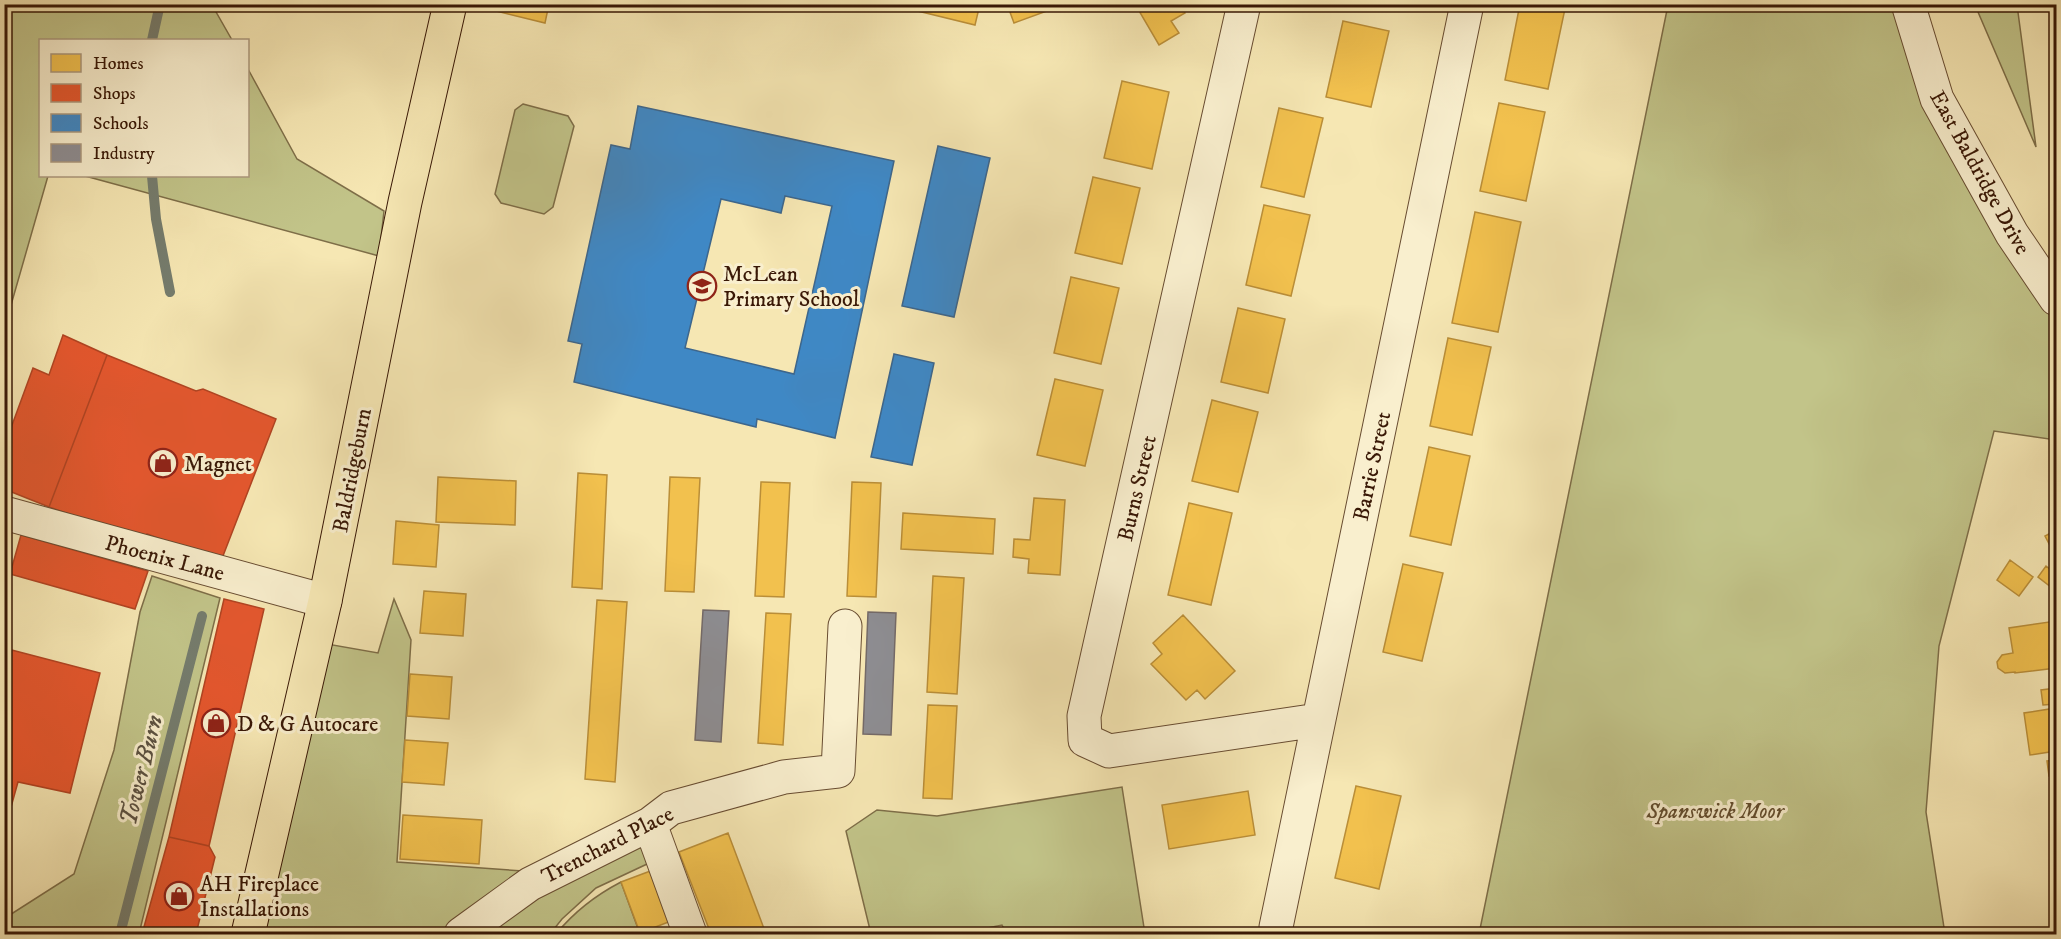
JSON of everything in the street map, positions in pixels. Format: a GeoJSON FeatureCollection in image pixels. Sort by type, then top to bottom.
{"type":"FeatureCollection","features":[{"type":"Feature","properties":{"kind":"main road","name":"Baldridgeburn"},"geometry":{"type":"LineString","coordinates":[[248,934],[325,601],[405,202],[450,4]]}},
{"type":"Feature","properties":{"kind":"street","name":"Burns Street"},"geometry":{"type":"LineString","coordinates":[[1244,4],[1084,716],[1086,740],[1109,751],[1318,720]]}},
{"type":"Feature","properties":{"kind":"street","name":"Barrie Street"},"geometry":{"type":"LineString","coordinates":[[1276,927],[1467,4]]}},
{"type":"Feature","properties":{"kind":"street","name":"East Baldridge Drive"},"geometry":{"type":"LineString","coordinates":[[1908,4],[1937,99],[2012,234],[2056,298]]}},
{"type":"Feature","properties":{"kind":"street","name":"Phoenix Lane"},"geometry":{"type":"LineString","coordinates":[[4,513],[325,601]]}},
{"type":"Feature","properties":{"kind":"street","name":"Trenchard Place"},"geometry":{"type":"LineString","coordinates":[[461,934],[530,884],[650,824],[671,808],[784,777],[838,771],[845,626]]}},
{"type":"Feature","properties":{"kind":"street"},"geometry":{"type":"LineString","coordinates":[[650,824],[690,934]]}},
{"type":"Feature","properties":{"kind":"green space"},"geometry":{"type":"Polygon","coordinates":[[[9,5],[212,5],[231,39],[39,39],[39,177],[48,177],[5,326],[4,19],[9,5]]]}},
{"type":"Feature","properties":{"kind":"green space","name":"Spanswick Moor"},"geometry":{"type":"Polygon","coordinates":[[[1668,5],[1908,5],[1937,99],[2056,299],[2056,440],[1994,431],[1939,646],[1926,812],[1945,934],[1479,934],[1668,5]]]}},
{"type":"Feature","properties":{"kind":"green space"},"geometry":{"type":"Polygon","coordinates":[[[1975,5],[2017,5],[2036,147],[1975,5]]]}},
{"type":"Feature","properties":{"kind":"green space"},"geometry":{"type":"Polygon","coordinates":[[[249,71],[297,159],[384,211],[379,256],[89,177],[249,177],[249,71]]]}},
{"type":"Feature","properties":{"kind":"green space"},"geometry":{"type":"Polygon","coordinates":[[[523,104],[568,116],[574,126],[553,207],[544,214],[501,203],[495,194],[515,110],[523,104]]]}},
{"type":"Feature","properties":{"kind":"green space"},"geometry":{"type":"Polygon","coordinates":[[[152,576],[220,598],[139,934],[5,934],[5,918],[74,874],[114,750],[140,612],[152,576]]]}},
{"type":"Feature","properties":{"kind":"green space"},"geometry":{"type":"Polygon","coordinates":[[[394,599],[411,640],[397,862],[523,871],[650,824],[662,857],[596,888],[562,919],[550,934],[248,934],[316,642],[378,653],[394,599]]]}},
{"type":"Feature","properties":{"kind":"green space"},"geometry":{"type":"Polygon","coordinates":[[[1122,787],[1145,934],[1007,934],[1002,925],[957,934],[871,934],[846,831],[877,810],[937,816],[1122,787]]]}},
{"type":"Feature","properties":{"kind":"green space"},"geometry":{"type":"Polygon","coordinates":[[[621,882],[640,934],[556,934],[586,905],[621,882]]]}},
{"type":"Feature","properties":{"kind":"building: Homes"},"geometry":{"type":"Polygon","coordinates":[[[498,4],[549,4],[545,23],[496,11],[498,4]]]}},
{"type":"Feature","properties":{"kind":"building: Homes"},"geometry":{"type":"Polygon","coordinates":[[[889,4],[980,4],[975,25],[889,4]]]}},
{"type":"Feature","properties":{"kind":"building: Homes"},"geometry":{"type":"Polygon","coordinates":[[[1007,4],[1066,4],[1014,23],[1007,4]]]}},
{"type":"Feature","properties":{"kind":"building: Homes"},"geometry":{"type":"Polygon","coordinates":[[[1135,4],[1180,4],[1185,13],[1171,21],[1179,33],[1159,45],[1135,4]]]}},
{"type":"Feature","properties":{"kind":"building: Homes"},"geometry":{"type":"Polygon","coordinates":[[[1520,4],[1566,4],[1548,89],[1505,80],[1520,4]]]}},
{"type":"Feature","properties":{"kind":"building: Homes"},"geometry":{"type":"Polygon","coordinates":[[[1343,21],[1389,31],[1371,107],[1326,97],[1343,21]]]}},
{"type":"Feature","properties":{"kind":"building: Homes"},"geometry":{"type":"Polygon","coordinates":[[[1122,81],[1169,92],[1152,169],[1104,158],[1122,81]]]}},
{"type":"Feature","properties":{"kind":"building: Homes"},"geometry":{"type":"Polygon","coordinates":[[[1499,103],[1545,112],[1526,201],[1480,191],[1499,103]]]}},
{"type":"Feature","properties":{"kind":"building: Homes"},"geometry":{"type":"Polygon","coordinates":[[[1279,108],[1323,118],[1304,197],[1261,187],[1279,108]]]}},
{"type":"Feature","properties":{"kind":"building: Homes"},"geometry":{"type":"Polygon","coordinates":[[[1093,177],[1140,188],[1122,264],[1075,253],[1093,177]]]}},
{"type":"Feature","properties":{"kind":"building: Homes"},"geometry":{"type":"Polygon","coordinates":[[[1264,205],[1310,215],[1291,296],[1246,285],[1264,205]]]}},
{"type":"Feature","properties":{"kind":"building: Homes"},"geometry":{"type":"Polygon","coordinates":[[[1475,212],[1521,222],[1498,332],[1452,323],[1475,212]]]}},
{"type":"Feature","properties":{"kind":"building: Homes"},"geometry":{"type":"Polygon","coordinates":[[[1071,277],[1119,288],[1101,364],[1054,353],[1071,277]]]}},
{"type":"Feature","properties":{"kind":"building: Homes"},"geometry":{"type":"Polygon","coordinates":[[[1238,308],[1285,319],[1268,393],[1221,382],[1238,308]]]}},
{"type":"Feature","properties":{"kind":"building: Homes"},"geometry":{"type":"Polygon","coordinates":[[[1448,338],[1491,347],[1472,435],[1430,426],[1448,338]]]}},
{"type":"Feature","properties":{"kind":"building: Homes"},"geometry":{"type":"Polygon","coordinates":[[[1055,379],[1103,390],[1085,466],[1037,455],[1055,379]]]}},
{"type":"Feature","properties":{"kind":"building: Homes"},"geometry":{"type":"Polygon","coordinates":[[[1212,400],[1258,412],[1238,492],[1192,481],[1212,400]]]}},
{"type":"Feature","properties":{"kind":"building: Homes"},"geometry":{"type":"Polygon","coordinates":[[[1429,447],[1470,456],[1451,545],[1410,536],[1429,447]]]}},
{"type":"Feature","properties":{"kind":"building: Homes"},"geometry":{"type":"Polygon","coordinates":[[[578,473],[607,475],[602,589],[572,587],[578,473]]]}},
{"type":"Feature","properties":{"kind":"building: Homes"},"geometry":{"type":"Polygon","coordinates":[[[438,477],[516,481],[515,525],[436,522],[438,477]]]}},
{"type":"Feature","properties":{"kind":"building: Homes"},"geometry":{"type":"Polygon","coordinates":[[[670,477],[700,478],[694,592],[665,591],[670,477]]]}},
{"type":"Feature","properties":{"kind":"building: Homes"},"geometry":{"type":"Polygon","coordinates":[[[761,482],[790,483],[784,597],[755,596],[761,482]]]}},
{"type":"Feature","properties":{"kind":"building: Homes"},"geometry":{"type":"Polygon","coordinates":[[[852,482],[881,483],[876,597],[847,596],[852,482]]]}},
{"type":"Feature","properties":{"kind":"building: Homes"},"geometry":{"type":"Polygon","coordinates":[[[1034,498],[1065,500],[1060,575],[1028,573],[1029,559],[1013,557],[1014,539],[1030,540],[1034,498]]]}},
{"type":"Feature","properties":{"kind":"building: Homes"},"geometry":{"type":"Polygon","coordinates":[[[1189,503],[1232,513],[1211,605],[1168,595],[1189,503]]]}},
{"type":"Feature","properties":{"kind":"building: Homes"},"geometry":{"type":"Polygon","coordinates":[[[903,513],[995,519],[993,554],[901,549],[903,513]]]}},
{"type":"Feature","properties":{"kind":"building: Homes"},"geometry":{"type":"Polygon","coordinates":[[[396,521],[439,525],[436,567],[393,564],[396,521]]]}},
{"type":"Feature","properties":{"kind":"building: Homes"},"geometry":{"type":"Polygon","coordinates":[[[2056,530],[2056,557],[2045,536],[2056,530]]]}},
{"type":"Feature","properties":{"kind":"building: Homes"},"geometry":{"type":"Polygon","coordinates":[[[2010,560],[2033,577],[2019,596],[1997,580],[2010,560]]]}},
{"type":"Feature","properties":{"kind":"building: Homes"},"geometry":{"type":"Polygon","coordinates":[[[1403,564],[1443,573],[1422,661],[1383,652],[1403,564]]]}},
{"type":"Feature","properties":{"kind":"building: Homes"},"geometry":{"type":"Polygon","coordinates":[[[2046,566],[2056,574],[2056,591],[2038,577],[2046,566]]]}},
{"type":"Feature","properties":{"kind":"building: Homes"},"geometry":{"type":"Polygon","coordinates":[[[933,576],[964,578],[957,694],[927,692],[933,576]]]}},
{"type":"Feature","properties":{"kind":"building: Homes"},"geometry":{"type":"Polygon","coordinates":[[[424,591],[466,594],[463,636],[420,633],[424,591]]]}},
{"type":"Feature","properties":{"kind":"building: Homes"},"geometry":{"type":"Polygon","coordinates":[[[597,600],[627,602],[615,782],[585,779],[597,600]]]}},
{"type":"Feature","properties":{"kind":"building: Homes"},"geometry":{"type":"Polygon","coordinates":[[[766,613],[791,614],[783,745],[758,743],[766,613]]]}},
{"type":"Feature","properties":{"kind":"building: Homes"},"geometry":{"type":"Polygon","coordinates":[[[1183,615],[1235,671],[1205,699],[1197,690],[1186,700],[1151,664],[1162,654],[1153,643],[1183,615]]]}},
{"type":"Feature","properties":{"kind":"building: Homes"},"geometry":{"type":"Polygon","coordinates":[[[2056,621],[2056,668],[2005,673],[1998,668],[1997,662],[2002,655],[2013,653],[2009,628],[2056,621]]]}},
{"type":"Feature","properties":{"kind":"building: Homes"},"geometry":{"type":"Polygon","coordinates":[[[410,674],[452,677],[449,719],[407,716],[410,674]]]}},
{"type":"Feature","properties":{"kind":"building: Homes"},"geometry":{"type":"Polygon","coordinates":[[[2056,688],[2056,704],[2043,705],[2041,690],[2056,688]]]}},
{"type":"Feature","properties":{"kind":"building: Homes"},"geometry":{"type":"Polygon","coordinates":[[[928,705],[957,706],[952,799],[923,798],[928,705]]]}},
{"type":"Feature","properties":{"kind":"building: Homes"},"geometry":{"type":"Polygon","coordinates":[[[2056,708],[2056,751],[2030,755],[2024,713],[2056,708]]]}},
{"type":"Feature","properties":{"kind":"building: Homes"},"geometry":{"type":"Polygon","coordinates":[[[405,740],[448,743],[444,785],[402,782],[405,740]]]}},
{"type":"Feature","properties":{"kind":"building: Homes"},"geometry":{"type":"Polygon","coordinates":[[[2056,760],[2056,775],[2049,776],[2047,761],[2056,760]]]}},
{"type":"Feature","properties":{"kind":"building: Homes"},"geometry":{"type":"Polygon","coordinates":[[[2056,780],[2056,829],[2050,781],[2056,780]]]}},
{"type":"Feature","properties":{"kind":"building: Homes"},"geometry":{"type":"Polygon","coordinates":[[[1356,786],[1401,796],[1379,889],[1335,878],[1356,786]]]}},
{"type":"Feature","properties":{"kind":"building: Homes"},"geometry":{"type":"Polygon","coordinates":[[[1248,791],[1255,835],[1169,849],[1162,805],[1248,791]]]}},
{"type":"Feature","properties":{"kind":"building: Homes"},"geometry":{"type":"Polygon","coordinates":[[[403,815],[482,820],[479,864],[400,859],[403,815]]]}},
{"type":"Feature","properties":{"kind":"building: Homes"},"geometry":{"type":"Polygon","coordinates":[[[728,833],[766,934],[711,934],[679,852],[728,833]]]}},
{"type":"Feature","properties":{"kind":"building: Homes"},"geometry":{"type":"Polygon","coordinates":[[[653,870],[671,921],[640,933],[621,882],[653,870]]]}},
{"type":"Feature","properties":{"kind":"building: Shops"},"geometry":{"type":"Polygon","coordinates":[[[63,335],[107,355],[49,507],[4,489],[4,447],[33,368],[49,375],[63,335]]]}},
{"type":"Feature","properties":{"kind":"building: Shops","name":"Magnet"},"geometry":{"type":"Polygon","coordinates":[[[107,355],[196,391],[203,389],[276,419],[221,561],[147,534],[143,540],[49,507],[107,355]]]}},
{"type":"Feature","properties":{"kind":"building: Shops"},"geometry":{"type":"Polygon","coordinates":[[[21,535],[148,571],[135,609],[10,574],[21,535]]]}},
{"type":"Feature","properties":{"kind":"building: Shops","name":"D & G Autocare"},"geometry":{"type":"Polygon","coordinates":[[[224,599],[264,609],[209,846],[169,837],[224,599]]]}},
{"type":"Feature","properties":{"kind":"building: Shops"},"geometry":{"type":"Polygon","coordinates":[[[4,648],[100,673],[70,793],[18,782],[4,832],[4,648]]]}},
{"type":"Feature","properties":{"kind":"building: Shops","name":"AH Fireplace Installations"},"geometry":{"type":"Polygon","coordinates":[[[169,837],[209,846],[215,857],[196,934],[142,934],[169,837]]]}},
{"type":"Feature","properties":{"kind":"building: Schools"},"geometry":{"type":"Polygon","coordinates":[[[638,106],[894,161],[835,438],[757,419],[756,427],[574,382],[582,344],[568,341],[611,145],[630,149],[638,106]],[[785,196],[781,213],[721,199],[685,348],[794,374],[832,206],[785,196]]]}},
{"type":"Feature","properties":{"kind":"building: Schools"},"geometry":{"type":"Polygon","coordinates":[[[938,146],[990,158],[954,317],[902,306],[938,146]]]}},
{"type":"Feature","properties":{"kind":"building: Schools"},"geometry":{"type":"Polygon","coordinates":[[[894,354],[934,363],[912,465],[871,457],[894,354]]]}},
{"type":"Feature","properties":{"kind":"building: Industry"},"geometry":{"type":"Polygon","coordinates":[[[703,610],[729,611],[721,742],[695,740],[703,610]]]}},
{"type":"Feature","properties":{"kind":"building: Industry"},"geometry":{"type":"Polygon","coordinates":[[[868,612],[896,613],[891,735],[863,734],[868,612]]]}},
{"type":"Feature","properties":{"kind":"waterway"},"geometry":{"type":"LineString","coordinates":[[152,39],[160,4]]}},
{"type":"Feature","properties":{"kind":"waterway"},"geometry":{"type":"LineString","coordinates":[[152,177],[156,219],[170,292]]}},
{"type":"Feature","properties":{"kind":"waterway","name":"Tower Burn"},"geometry":{"type":"LineString","coordinates":[[120,934],[202,616]]}},
{"type":"Feature","properties":{"kind":"place","name":"McLean Primary School"},"geometry":{"type":"Point","coordinates":[702,286]}},
{"type":"Feature","properties":{"kind":"place","name":"Magnet"},"geometry":{"type":"Point","coordinates":[163,463]}},
{"type":"Feature","properties":{"kind":"place","name":"D & G Autocare"},"geometry":{"type":"Point","coordinates":[216,723]}},
{"type":"Feature","properties":{"kind":"place","name":"AH Fireplace Installations"},"geometry":{"type":"Point","coordinates":[179,896]}}]}
